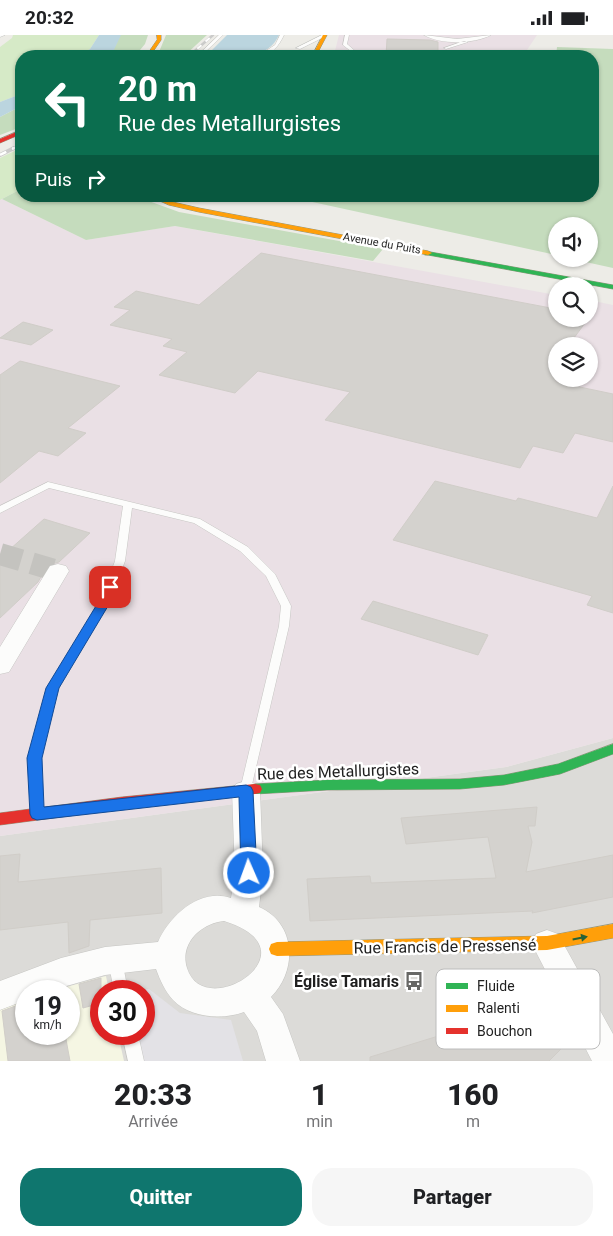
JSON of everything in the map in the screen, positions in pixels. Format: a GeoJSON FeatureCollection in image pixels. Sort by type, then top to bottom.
{"type":"FeatureCollection","features":[{"type":"Feature","properties":{"kind":"main road"},"geometry":{"type":"LineString","coordinates":[[152,50],[159,40],[159,35]]}},
{"type":"Feature","properties":{"kind":"main road"},"geometry":{"type":"LineString","coordinates":[[317,50],[324,35]]}},
{"type":"Feature","properties":{"kind":"main road"},"geometry":{"type":"LineString","coordinates":[[0,141],[15,134]]}},
{"type":"Feature","properties":{"kind":"main road","name":"Avenue du Puits"},"geometry":{"type":"LineString","coordinates":[[166,202],[199,210],[613,287]]}},
{"type":"Feature","properties":{"kind":"main road","name":"Rue des Metallurgistes"},"geometry":{"type":"LineString","coordinates":[[0,819],[246,791],[327,785],[458,784],[505,780],[579,763],[613,749]]}},
{"type":"Feature","properties":{"kind":"main road","name":"Rue Francis de Pressensé"},"geometry":{"type":"LineString","coordinates":[[277,949],[547,943],[613,931]]}},
{"type":"Feature","properties":{"kind":"street"},"geometry":{"type":"LineString","coordinates":[[0,666],[58,571]]}},
{"type":"Feature","properties":{"kind":"street"},"geometry":{"type":"LineString","coordinates":[[244,911],[249,873],[246,791]]}},
{"type":"Feature","properties":{"kind":"street"},"geometry":{"type":"LineString","coordinates":[[224,908],[244,911],[260,919],[272,933],[277,949],[275,966],[266,982],[251,994],[235,1001],[218,1003],[202,1000],[187,993],[176,982],[170,969],[169,955],[174,936],[187,921],[204,911],[224,908]]}},
{"type":"Feature","properties":{"kind":"street"},"geometry":{"type":"LineString","coordinates":[[547,943],[561,969]]}},
{"type":"Feature","properties":{"kind":"street"},"geometry":{"type":"LineString","coordinates":[[0,996],[61,972],[115,960],[169,955]]}},
{"type":"Feature","properties":{"kind":"street"},"geometry":{"type":"LineString","coordinates":[[251,994],[271,1025],[283,1061]]}},
{"type":"Feature","properties":{"kind":"street"},"geometry":{"type":"LineString","coordinates":[[600,1042],[610,1061]]}},
{"type":"Feature","properties":{"kind":"lane"},"geometry":{"type":"LineString","coordinates":[[205,50],[221,35]]}},
{"type":"Feature","properties":{"kind":"lane"},"geometry":{"type":"LineString","coordinates":[[270,50],[277,46],[282,35]]}},
{"type":"Feature","properties":{"kind":"lane"},"geometry":{"type":"LineString","coordinates":[[298,48],[324,35]]}},
{"type":"Feature","properties":{"kind":"lane"},"geometry":{"type":"LineString","coordinates":[[347,35],[345,44],[352,50]]}},
{"type":"Feature","properties":{"kind":"lane"},"geometry":{"type":"LineString","coordinates":[[426,35],[446,39],[476,39]]}},
{"type":"Feature","properties":{"kind":"lane"},"geometry":{"type":"LineString","coordinates":[[446,39],[446,48],[489,35]]}},
{"type":"Feature","properties":{"kind":"lane"},"geometry":{"type":"LineString","coordinates":[[0,509],[48,485],[197,521],[244,549],[270,575],[286,606],[284,626],[246,791]]}},
{"type":"Feature","properties":{"kind":"lane"},"geometry":{"type":"LineString","coordinates":[[37,814],[34,758],[53,688],[105,601],[120,561],[128,505]]}},
{"type":"Feature","properties":{"kind":"lane"},"geometry":{"type":"LineString","coordinates":[[115,960],[119,980]]}},
{"type":"Feature","properties":{"kind":"lane"},"geometry":{"type":"LineString","coordinates":[[132,1045],[136,1061]]}},
{"type":"Feature","properties":{"kind":"shaded area"},"geometry":{"type":"Polygon","coordinates":[[[339,35],[537,35],[527,50],[335,50],[339,35]]]}},
{"type":"Feature","properties":{"kind":"shaded area"},"geometry":{"type":"Polygon","coordinates":[[[2,199],[86,240],[175,226],[548,294],[548,327],[598,327],[598,302],[613,305],[613,738],[506,767],[0,836],[0,200],[2,199]]]}},
{"type":"Feature","properties":{"kind":"shaded area"},"geometry":{"type":"Polygon","coordinates":[[[613,738],[613,1061],[0,1061],[0,836],[506,767],[613,738]]]}},
{"type":"Feature","properties":{"kind":"shaded area"},"geometry":{"type":"Polygon","coordinates":[[[106,976],[107,980],[92,980],[106,976]]]}},
{"type":"Feature","properties":{"kind":"shaded area"},"geometry":{"type":"Polygon","coordinates":[[[90,980],[90,1045],[120,1045],[124,1061],[0,1061],[0,1006],[15,1001],[15,1045],[80,1045],[80,983],[90,980]]]}},
{"type":"Feature","properties":{"kind":"shaded area"},"geometry":{"type":"Polygon","coordinates":[[[155,994],[180,1013],[231,1020],[243,1061],[142,1061],[138,1045],[155,1045],[155,994]]]}},
{"type":"Feature","properties":{"kind":"green space"},"geometry":{"type":"Polygon","coordinates":[[[13,35],[99,35],[88,50],[15,50],[15,96],[0,102],[0,47],[12,38],[13,35]]]}},
{"type":"Feature","properties":{"kind":"green space"},"geometry":{"type":"Polygon","coordinates":[[[120,35],[148,35],[145,44],[140,50],[103,50],[120,35]]]}},
{"type":"Feature","properties":{"kind":"green space"},"geometry":{"type":"Polygon","coordinates":[[[166,35],[207,35],[191,50],[160,50],[166,35]]]}},
{"type":"Feature","properties":{"kind":"green space"},"geometry":{"type":"Polygon","coordinates":[[[557,47],[613,49],[613,268],[598,265],[598,217],[548,217],[548,253],[312,202],[599,202],[599,50],[557,50],[557,47]]]}},
{"type":"Feature","properties":{"kind":"green space"},"geometry":{"type":"Polygon","coordinates":[[[15,109],[15,129],[0,135],[0,117],[15,109]]]}},
{"type":"Feature","properties":{"kind":"green space"},"geometry":{"type":"Polygon","coordinates":[[[15,151],[15,192],[0,200],[0,158],[15,151]]]}},
{"type":"Feature","properties":{"kind":"green space"},"geometry":{"type":"Polygon","coordinates":[[[15,192],[15,202],[152,202],[179,212],[383,249],[373,261],[175,226],[86,240],[2,199],[15,192]]]}},
{"type":"Feature","properties":{"kind":"water"},"geometry":{"type":"Polygon","coordinates":[[[99,35],[121,35],[114,50],[88,50],[99,35]]]}},
{"type":"Feature","properties":{"kind":"water"},"geometry":{"type":"Polygon","coordinates":[[[227,35],[279,35],[266,50],[212,50],[227,35]]]}},
{"type":"Feature","properties":{"kind":"water"},"geometry":{"type":"Polygon","coordinates":[[[15,96],[15,109],[0,117],[0,102],[15,96]]]}},
{"type":"Feature","properties":{"kind":"building"},"geometry":{"type":"Polygon","coordinates":[[[387,39],[430,40],[438,42],[438,50],[386,50],[387,39]]]}},
{"type":"Feature","properties":{"kind":"building"},"geometry":{"type":"Polygon","coordinates":[[[261,253],[548,307],[548,327],[582,327],[575,337],[548,337],[548,387],[580,387],[613,394],[613,442],[575,433],[563,453],[533,446],[520,468],[325,420],[350,392],[258,371],[235,393],[159,375],[187,352],[163,346],[172,339],[110,325],[130,310],[114,307],[136,291],[199,305],[261,253]]]}},
{"type":"Feature","properties":{"kind":"building"},"geometry":{"type":"Polygon","coordinates":[[[23,322],[53,330],[31,345],[0,338],[23,322]]]}},
{"type":"Feature","properties":{"kind":"building"},"geometry":{"type":"Polygon","coordinates":[[[20,361],[120,386],[68,428],[86,433],[58,456],[39,451],[0,483],[0,375],[20,361]]]}},
{"type":"Feature","properties":{"kind":"building"},"geometry":{"type":"Polygon","coordinates":[[[435,481],[516,501],[518,498],[597,518],[613,486],[613,613],[587,605],[592,596],[393,540],[435,481]]]}},
{"type":"Feature","properties":{"kind":"building"},"geometry":{"type":"Polygon","coordinates":[[[44,519],[90,533],[59,562],[48,565],[38,582],[0,618],[0,558],[44,519]]]}},
{"type":"Feature","properties":{"kind":"building"},"geometry":{"type":"Polygon","coordinates":[[[373,601],[488,635],[478,655],[361,619],[373,601]]]}},
{"type":"Feature","properties":{"kind":"building"},"geometry":{"type":"Polygon","coordinates":[[[537,807],[535,826],[528,826],[532,842],[526,872],[613,855],[613,897],[532,913],[533,911],[310,921],[307,879],[370,876],[371,883],[496,878],[488,837],[406,844],[401,818],[537,807]]]}},
{"type":"Feature","properties":{"kind":"building"},"geometry":{"type":"Polygon","coordinates":[[[20,854],[18,882],[161,868],[162,913],[90,920],[89,946],[69,953],[68,922],[0,930],[0,856],[20,854]]]}},
{"type":"Feature","properties":{"kind":"building"},"geometry":{"type":"Polygon","coordinates":[[[90,981],[90,1006],[83,1008],[80,984],[90,981]]]}},
{"type":"Feature","properties":{"kind":"building"},"geometry":{"type":"Polygon","coordinates":[[[15,1006],[15,1045],[67,1045],[70,1061],[8,1061],[2,1011],[15,1006]]]}},
{"type":"Feature","properties":{"kind":"building"},"geometry":{"type":"Polygon","coordinates":[[[436,1037],[436,1049],[561,1049],[549,1061],[370,1061],[370,1057],[436,1037]]]}},
{"type":"Feature","properties":{"kind":"tunnel"},"geometry":{"type":"LineString","coordinates":[[0,554],[58,571]]}},
{"type":"Feature","properties":{"kind":"railway"},"geometry":{"type":"LineString","coordinates":[[196,50],[213,35]]}},
{"type":"Feature","properties":{"kind":"railway"},"geometry":{"type":"LineString","coordinates":[[0,155],[12,149]]}},
{"type":"Feature","properties":{"kind":"traffic: fast"},"geometry":{"type":"LineString","coordinates":[[428,253],[613,287]]}},
{"type":"Feature","properties":{"kind":"traffic: fast"},"geometry":{"type":"LineString","coordinates":[[255,789],[327,785],[460,784],[504,780],[560,769],[613,749]]}},
{"type":"Feature","properties":{"kind":"traffic: slow"},"geometry":{"type":"LineString","coordinates":[[152,50],[159,40],[159,35]]}},
{"type":"Feature","properties":{"kind":"traffic: slow"},"geometry":{"type":"LineString","coordinates":[[317,50],[325,35]]}},
{"type":"Feature","properties":{"kind":"traffic: slow"},"geometry":{"type":"LineString","coordinates":[[166,202],[199,210],[428,253]]}},
{"type":"Feature","properties":{"kind":"traffic: slow"},"geometry":{"type":"LineString","coordinates":[[277,949],[547,943],[613,931]]}},
{"type":"Feature","properties":{"kind":"traffic: jam"},"geometry":{"type":"LineString","coordinates":[[0,141],[15,135]]}},
{"type":"Feature","properties":{"kind":"traffic: jam"},"geometry":{"type":"LineString","coordinates":[[0,819],[122,803],[255,789]]}},
{"type":"Feature","properties":{"kind":"place","name":"Église Tamaris"},"geometry":{"type":"Point","coordinates":[414,981]}},
{"type":"Feature","properties":{"kind":"route"},"geometry":{"type":"LineString","coordinates":[[110,587],[105,601],[53,688],[34,758],[37,814],[246,791],[249,873]]}}]}
